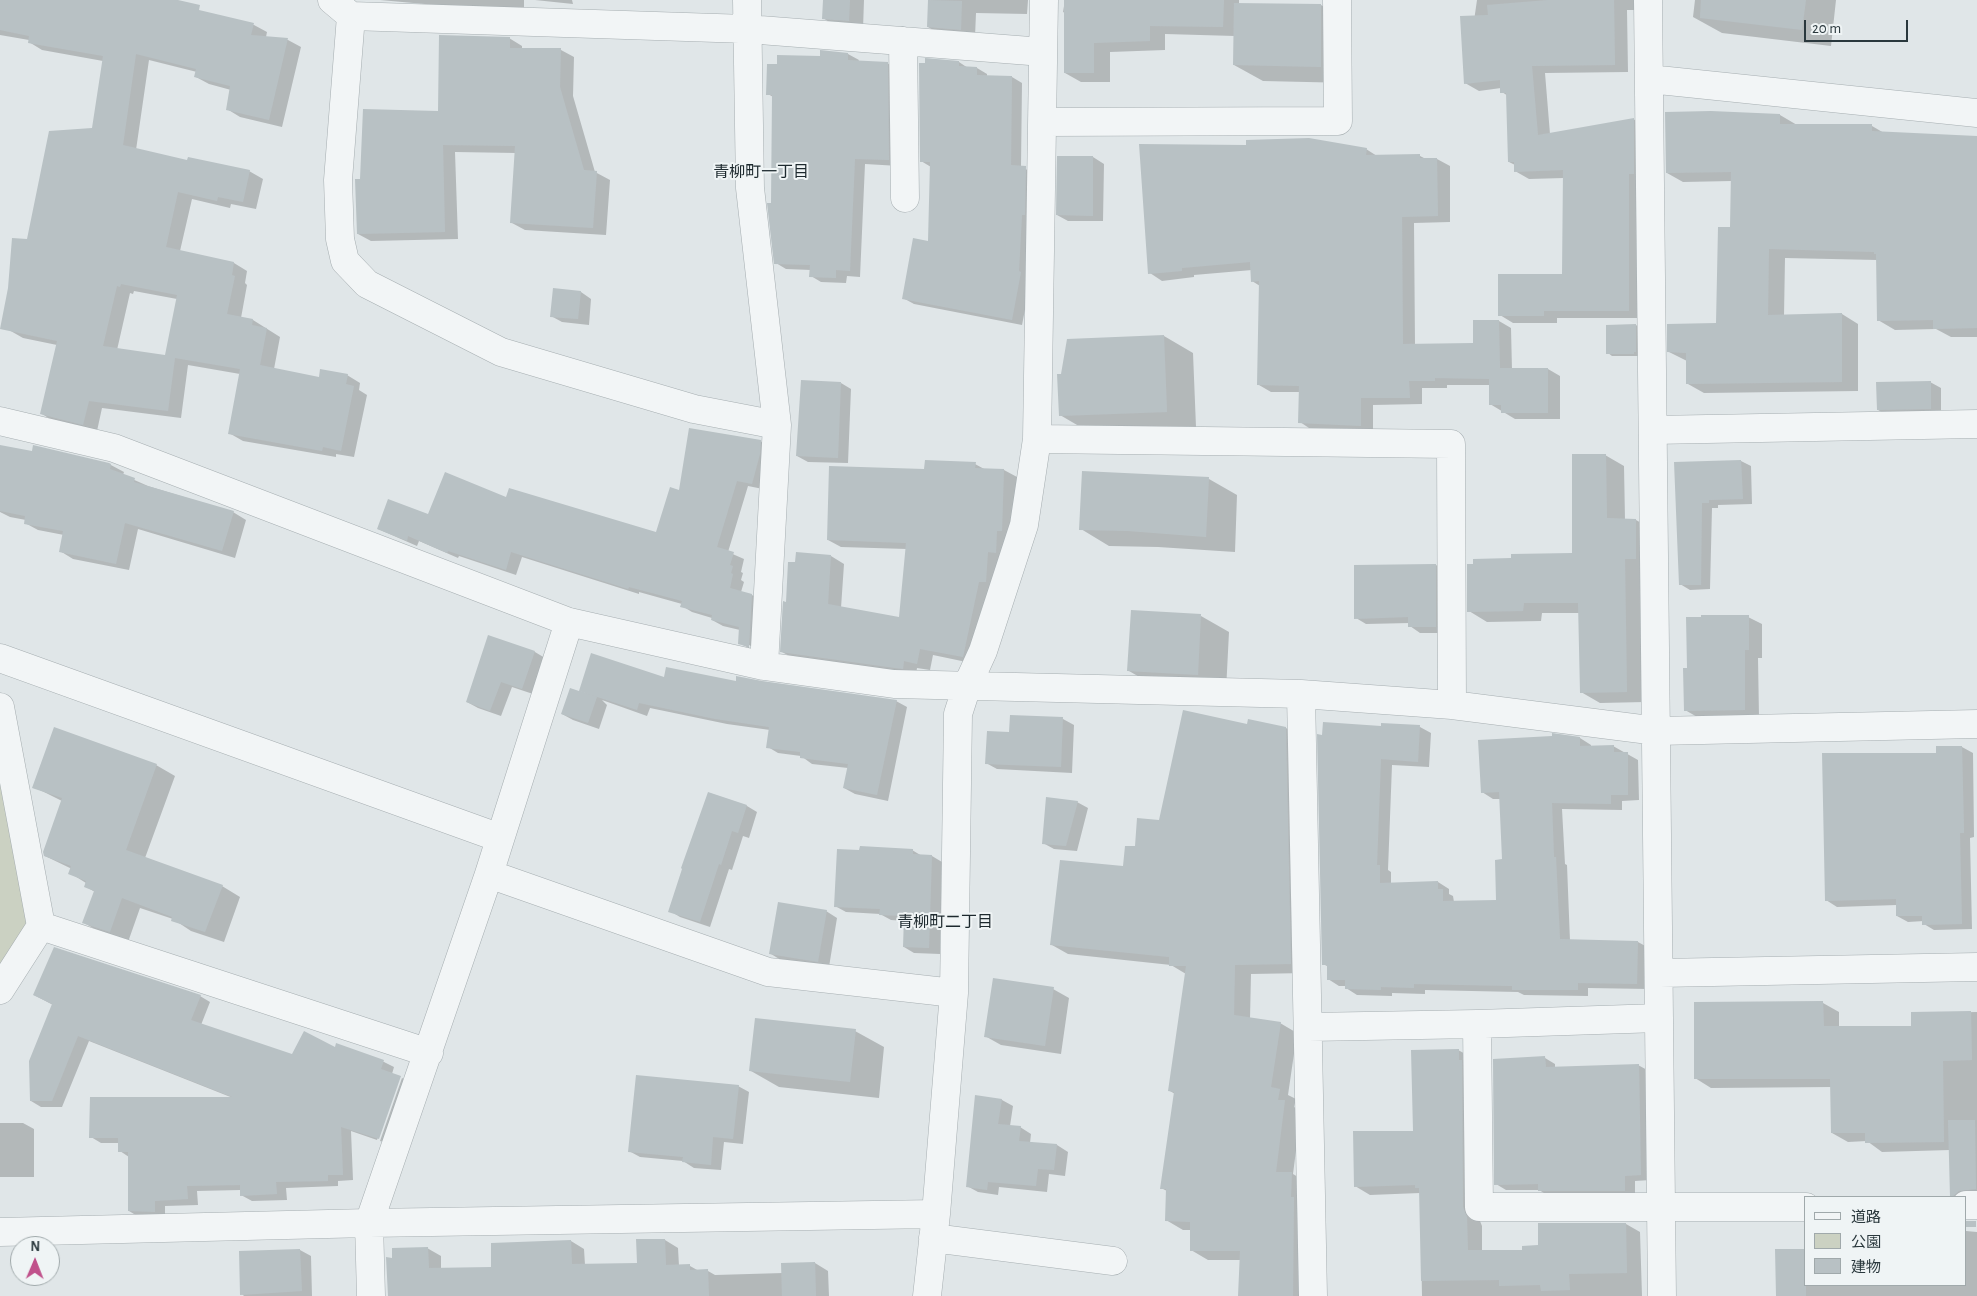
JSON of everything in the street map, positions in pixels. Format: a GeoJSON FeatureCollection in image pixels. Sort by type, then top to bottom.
{"type":"FeatureCollection","features":[{"type":"Feature","properties":{"kind":"street"},"geometry":{"type":"LineString","coordinates":[[747,0],[750,188],[777,426],[764,666]]}},
{"type":"Feature","properties":{"kind":"street"},"geometry":{"type":"LineString","coordinates":[[927,1296],[935,1226],[954,992],[958,714],[967,686],[983,652],[1024,525],[1038,439],[1038,314],[1044,0]]}},
{"type":"Feature","properties":{"kind":"street"},"geometry":{"type":"LineString","coordinates":[[1043,122],[1338,121],[1337,0]]}},
{"type":"Feature","properties":{"kind":"street"},"geometry":{"type":"LineString","coordinates":[[1648,0],[1662,1296]]}},
{"type":"Feature","properties":{"kind":"street"},"geometry":{"type":"LineString","coordinates":[[777,426],[694,409],[501,352],[367,284],[345,261],[340,239],[338,180],[341,8],[747,29],[1043,52]]}},
{"type":"Feature","properties":{"kind":"street"},"geometry":{"type":"LineString","coordinates":[[903,40],[905,198]]}},
{"type":"Feature","properties":{"kind":"street"},"geometry":{"type":"LineString","coordinates":[[1649,80],[1977,113]]}},
{"type":"Feature","properties":{"kind":"street"},"geometry":{"type":"LineString","coordinates":[[0,422],[114,448],[569,622],[764,666],[894,684],[1301,694],[1452,705],[1657,731],[1977,724]]}},
{"type":"Feature","properties":{"kind":"street"},"geometry":{"type":"LineString","coordinates":[[1653,430],[1977,424]]}},
{"type":"Feature","properties":{"kind":"street"},"geometry":{"type":"LineString","coordinates":[[1038,439],[1451,444],[1452,705]]}},
{"type":"Feature","properties":{"kind":"street"},"geometry":{"type":"LineString","coordinates":[[371,1296],[369,1223],[489,874],[569,622]]}},
{"type":"Feature","properties":{"kind":"street"},"geometry":{"type":"LineString","coordinates":[[0,658],[500,838]]}},
{"type":"Feature","properties":{"kind":"street"},"geometry":{"type":"LineString","coordinates":[[1301,694],[1313,1296]]}},
{"type":"Feature","properties":{"kind":"street"},"geometry":{"type":"LineString","coordinates":[[0,707],[41,926],[0,990]]}},
{"type":"Feature","properties":{"kind":"street"},"geometry":{"type":"LineString","coordinates":[[489,874],[768,972],[954,992]]}},
{"type":"Feature","properties":{"kind":"street"},"geometry":{"type":"LineString","coordinates":[[41,926],[429,1052]]}},
{"type":"Feature","properties":{"kind":"street"},"geometry":{"type":"LineString","coordinates":[[1660,973],[1977,967]]}},
{"type":"Feature","properties":{"kind":"street"},"geometry":{"type":"LineString","coordinates":[[1309,1027],[1659,1018]]}},
{"type":"Feature","properties":{"kind":"street"},"geometry":{"type":"LineString","coordinates":[[1477,1024],[1479,1207],[1804,1207]]}},
{"type":"Feature","properties":{"kind":"street"},"geometry":{"type":"LineString","coordinates":[[0,1232],[369,1223],[935,1226],[1113,1261]]}},
{"type":"Feature","properties":{"kind":"green space"},"geometry":{"type":"Polygon","coordinates":[[[0,771],[32,925],[0,974],[0,771]]]}},
{"type":"Feature","properties":{"kind":"building"},"geometry":{"type":"Polygon","coordinates":[[[0,0],[178,0],[200,5],[199,10],[254,23],[251,35],[288,38],[269,120],[226,110],[230,86],[194,77],[196,69],[136,54],[123,145],[187,160],[188,157],[250,170],[243,202],[218,197],[217,201],[178,192],[166,247],[234,262],[232,275],[235,276],[227,314],[253,319],[252,325],[267,328],[260,365],[319,377],[320,369],[348,374],[346,384],[354,386],[341,451],[323,447],[322,451],[228,434],[240,369],[175,358],[168,411],[89,401],[83,425],[40,414],[57,341],[0,329],[8,288],[12,238],[27,239],[49,131],[92,128],[103,56],[28,43],[29,36],[0,30],[0,0]],[[121,284],[120,287],[117,286],[103,346],[165,355],[177,295],[121,284]]]}},
{"type":"Feature","properties":{"kind":"building"},"geometry":{"type":"Polygon","coordinates":[[[823,0],[850,0],[849,21],[822,19],[823,0]]]}},
{"type":"Feature","properties":{"kind":"building"},"geometry":{"type":"Polygon","coordinates":[[[928,0],[962,1],[961,30],[927,27],[928,0]]]}},
{"type":"Feature","properties":{"kind":"building"},"geometry":{"type":"Polygon","coordinates":[[[1064,0],[1224,0],[1223,27],[1150,26],[1150,41],[1094,43],[1094,73],[1064,73],[1064,0]]]}},
{"type":"Feature","properties":{"kind":"building"},"geometry":{"type":"Polygon","coordinates":[[[1548,0],[1614,0],[1615,65],[1532,66],[1538,135],[1634,118],[1634,174],[1629,174],[1629,311],[1544,311],[1544,316],[1498,316],[1498,274],[1562,274],[1563,170],[1514,172],[1514,162],[1508,162],[1506,93],[1500,93],[1500,80],[1464,84],[1460,16],[1488,15],[1487,5],[1548,0]]]}},
{"type":"Feature","properties":{"kind":"building"},"geometry":{"type":"Polygon","coordinates":[[[1701,0],[1806,0],[1802,30],[1700,18],[1701,0]]]}},
{"type":"Feature","properties":{"kind":"building"},"geometry":{"type":"Polygon","coordinates":[[[1234,3],[1321,4],[1321,67],[1233,65],[1234,3]]]}},
{"type":"Feature","properties":{"kind":"building"},"geometry":{"type":"Polygon","coordinates":[[[439,35],[510,37],[510,48],[561,48],[560,87],[584,170],[597,171],[593,228],[510,223],[515,146],[443,145],[445,232],[357,234],[355,179],[360,179],[363,109],[438,111],[439,35]]]}},
{"type":"Feature","properties":{"kind":"building"},"geometry":{"type":"Polygon","coordinates":[[[820,50],[848,53],[848,60],[888,62],[889,160],[855,159],[850,271],[836,270],[836,278],[809,277],[810,265],[774,264],[767,203],[771,203],[772,95],[766,95],[767,64],[777,64],[777,55],[820,56],[820,50]]]}},
{"type":"Feature","properties":{"kind":"building"},"geometry":{"type":"Polygon","coordinates":[[[925,58],[959,61],[959,66],[977,67],[977,75],[1012,76],[1011,165],[1026,166],[1025,215],[1022,215],[1019,271],[1021,272],[1012,320],[902,299],[913,238],[928,241],[930,162],[920,162],[919,63],[925,63],[925,58]]]}},
{"type":"Feature","properties":{"kind":"building"},"geometry":{"type":"Polygon","coordinates":[[[1711,111],[1780,114],[1780,124],[1872,124],[1872,131],[1977,136],[1977,328],[1933,329],[1933,320],[1877,321],[1876,254],[1874,252],[1769,249],[1768,315],[1842,313],[1842,382],[1686,384],[1686,353],[1667,352],[1667,324],[1716,323],[1718,227],[1730,227],[1731,172],[1666,173],[1665,112],[1711,111]]]}},
{"type":"Feature","properties":{"kind":"building"},"geometry":{"type":"Polygon","coordinates":[[[1309,138],[1367,148],[1366,155],[1420,154],[1420,158],[1437,158],[1438,216],[1402,217],[1403,344],[1473,343],[1473,320],[1499,320],[1500,368],[1548,368],[1548,413],[1501,413],[1501,405],[1489,405],[1489,379],[1435,378],[1435,381],[1409,381],[1410,398],[1361,398],[1361,426],[1298,423],[1299,386],[1257,385],[1259,281],[1251,282],[1250,262],[1182,268],[1182,271],[1148,274],[1139,144],[1246,145],[1246,140],[1309,138]]]}},
{"type":"Feature","properties":{"kind":"building"},"geometry":{"type":"Polygon","coordinates":[[[1057,156],[1093,156],[1093,216],[1056,215],[1057,156]]]}},
{"type":"Feature","properties":{"kind":"building"},"geometry":{"type":"Polygon","coordinates":[[[553,288],[581,291],[578,319],[550,317],[553,288]]]}},
{"type":"Feature","properties":{"kind":"building"},"geometry":{"type":"Polygon","coordinates":[[[1636,324],[1636,352],[1634,354],[1606,354],[1606,325],[1636,324]]]}},
{"type":"Feature","properties":{"kind":"building"},"geometry":{"type":"Polygon","coordinates":[[[1164,335],[1167,412],[1059,416],[1057,374],[1061,374],[1067,339],[1164,335]]]}},
{"type":"Feature","properties":{"kind":"building"},"geometry":{"type":"Polygon","coordinates":[[[801,380],[841,382],[838,458],[796,456],[801,380]]]}},
{"type":"Feature","properties":{"kind":"building"},"geometry":{"type":"Polygon","coordinates":[[[1931,381],[1931,409],[1877,410],[1876,382],[1931,381]]]}},
{"type":"Feature","properties":{"kind":"building"},"geometry":{"type":"Polygon","coordinates":[[[689,428],[761,440],[760,454],[752,484],[737,481],[717,547],[734,552],[730,565],[733,566],[731,573],[733,574],[730,588],[752,594],[749,647],[738,644],[739,627],[711,620],[712,615],[680,607],[682,601],[629,587],[628,589],[511,552],[506,570],[448,551],[447,553],[408,536],[407,541],[377,529],[388,499],[428,514],[445,472],[506,497],[509,488],[656,532],[670,487],[679,490],[689,428]]]}},
{"type":"Feature","properties":{"kind":"building"},"geometry":{"type":"Polygon","coordinates":[[[0,445],[32,451],[33,445],[109,463],[111,464],[110,469],[135,478],[134,482],[234,511],[222,551],[125,523],[116,564],[59,552],[63,531],[24,524],[25,516],[0,511],[0,445]]]}},
{"type":"Feature","properties":{"kind":"building"},"geometry":{"type":"Polygon","coordinates":[[[1572,454],[1606,454],[1607,518],[1636,519],[1636,559],[1625,559],[1627,692],[1580,693],[1578,603],[1524,603],[1523,611],[1467,612],[1467,564],[1473,564],[1473,559],[1511,558],[1511,554],[1572,553],[1572,454]]]}},
{"type":"Feature","properties":{"kind":"building"},"geometry":{"type":"Polygon","coordinates":[[[925,460],[976,462],[975,468],[1004,469],[1002,531],[997,531],[996,553],[988,552],[986,582],[979,582],[963,657],[920,649],[917,664],[904,661],[903,669],[780,652],[783,601],[786,602],[788,562],[795,562],[796,552],[831,555],[828,604],[899,617],[906,543],[827,540],[829,466],[924,469],[925,460]]]}},
{"type":"Feature","properties":{"kind":"building"},"geometry":{"type":"Polygon","coordinates":[[[1741,460],[1743,499],[1709,500],[1709,503],[1702,503],[1701,585],[1679,585],[1674,462],[1741,460]]]}},
{"type":"Feature","properties":{"kind":"building"},"geometry":{"type":"Polygon","coordinates":[[[1082,471],[1209,477],[1206,537],[1128,531],[1079,530],[1082,471]]]}},
{"type":"Feature","properties":{"kind":"building"},"geometry":{"type":"Polygon","coordinates":[[[1436,564],[1436,627],[1408,627],[1408,617],[1354,619],[1354,565],[1436,564]]]}},
{"type":"Feature","properties":{"kind":"building"},"geometry":{"type":"Polygon","coordinates":[[[1131,610],[1201,614],[1198,675],[1127,671],[1131,610]]]}},
{"type":"Feature","properties":{"kind":"building"},"geometry":{"type":"Polygon","coordinates":[[[1701,615],[1749,615],[1749,650],[1745,650],[1745,710],[1684,711],[1683,668],[1687,668],[1686,617],[1701,617],[1701,615]]]}},
{"type":"Feature","properties":{"kind":"building"},"geometry":{"type":"Polygon","coordinates":[[[488,635],[535,651],[522,689],[501,682],[490,711],[466,702],[488,635]]]}},
{"type":"Feature","properties":{"kind":"building"},"geometry":{"type":"Polygon","coordinates":[[[591,653],[664,677],[666,667],[736,681],[736,676],[897,700],[877,795],[843,788],[848,764],[800,758],[800,752],[766,748],[769,727],[715,719],[639,703],[637,710],[579,691],[591,653]]]}},
{"type":"Feature","properties":{"kind":"building"},"geometry":{"type":"Polygon","coordinates":[[[570,688],[597,697],[588,723],[561,714],[570,688]]]}},
{"type":"Feature","properties":{"kind":"building"},"geometry":{"type":"Polygon","coordinates":[[[1183,710],[1247,724],[1248,719],[1286,727],[1291,964],[1235,965],[1234,1015],[1281,1022],[1271,1087],[1280,1089],[1278,1100],[1285,1100],[1276,1172],[1292,1172],[1291,1197],[1294,1197],[1293,1296],[1238,1296],[1240,1251],[1190,1251],[1190,1222],[1165,1221],[1166,1189],[1160,1189],[1174,1092],[1168,1091],[1186,966],[1169,966],[1169,957],[1050,945],[1060,860],[1123,866],[1125,846],[1135,846],[1137,818],[1159,820],[1183,710]]]}},
{"type":"Feature","properties":{"kind":"building"},"geometry":{"type":"Polygon","coordinates":[[[1010,715],[1063,717],[1061,767],[985,764],[987,731],[1009,732],[1010,715]]]}},
{"type":"Feature","properties":{"kind":"building"},"geometry":{"type":"Polygon","coordinates":[[[1323,722],[1381,726],[1381,723],[1420,725],[1418,762],[1381,759],[1377,865],[1380,865],[1380,883],[1438,881],[1438,889],[1443,889],[1443,901],[1496,900],[1495,860],[1502,859],[1499,792],[1481,793],[1478,740],[1552,736],[1552,733],[1580,737],[1580,746],[1614,745],[1614,752],[1628,752],[1628,795],[1611,795],[1611,804],[1552,803],[1554,857],[1556,857],[1560,939],[1638,941],[1637,984],[1578,983],[1578,990],[1512,990],[1512,986],[1414,984],[1414,988],[1381,987],[1381,990],[1345,989],[1345,980],[1327,980],[1327,965],[1322,965],[1317,734],[1322,735],[1323,722]]]}},
{"type":"Feature","properties":{"kind":"building"},"geometry":{"type":"Polygon","coordinates":[[[54,727],[157,764],[126,850],[223,885],[205,932],[171,921],[172,917],[122,898],[110,932],[82,923],[94,891],[84,887],[86,881],[68,874],[71,866],[44,856],[43,852],[62,798],[32,788],[54,727]]]}},
{"type":"Feature","properties":{"kind":"building"},"geometry":{"type":"Polygon","coordinates":[[[1936,746],[1962,746],[1964,833],[1960,833],[1962,924],[1922,925],[1922,916],[1896,916],[1896,899],[1825,901],[1822,753],[1936,753],[1936,746]]]}},
{"type":"Feature","properties":{"kind":"building"},"geometry":{"type":"Polygon","coordinates":[[[708,792],[747,805],[738,833],[732,831],[700,922],[668,912],[681,868],[708,792]]]}},
{"type":"Feature","properties":{"kind":"building"},"geometry":{"type":"Polygon","coordinates":[[[1046,797],[1078,801],[1066,846],[1042,844],[1046,797]]]}},
{"type":"Feature","properties":{"kind":"building"},"geometry":{"type":"Polygon","coordinates":[[[860,846],[913,849],[913,854],[932,855],[929,948],[903,947],[904,916],[879,915],[880,909],[834,907],[837,849],[859,850],[860,846]]]}},
{"type":"Feature","properties":{"kind":"building"},"geometry":{"type":"Polygon","coordinates":[[[778,902],[827,910],[818,962],[769,954],[778,902]]]}},
{"type":"Feature","properties":{"kind":"building"},"geometry":{"type":"Polygon","coordinates":[[[54,947],[201,995],[191,1020],[292,1054],[304,1031],[335,1047],[336,1043],[384,1060],[381,1069],[401,1076],[379,1139],[341,1127],[343,1175],[328,1175],[328,1181],[276,1182],[277,1194],[240,1196],[240,1185],[187,1186],[188,1199],[155,1201],[155,1212],[128,1211],[128,1152],[118,1152],[118,1138],[89,1138],[90,1097],[232,1097],[78,1036],[52,1101],[30,1101],[29,1061],[52,1004],[33,995],[54,947]]]}},
{"type":"Feature","properties":{"kind":"building"},"geometry":{"type":"Polygon","coordinates":[[[993,978],[1054,987],[1045,1046],[984,1037],[993,978]]]}},
{"type":"Feature","properties":{"kind":"building"},"geometry":{"type":"Polygon","coordinates":[[[1823,1001],[1824,1026],[1911,1026],[1911,1012],[1971,1011],[1972,1060],[1943,1061],[1944,1142],[1865,1143],[1865,1133],[1831,1133],[1830,1079],[1694,1079],[1694,1002],[1823,1001]]]}},
{"type":"Feature","properties":{"kind":"building"},"geometry":{"type":"Polygon","coordinates":[[[755,1018],[856,1029],[850,1082],[749,1071],[755,1018]]]}},
{"type":"Feature","properties":{"kind":"building"},"geometry":{"type":"Polygon","coordinates":[[[1459,1049],[1459,1060],[1462,1060],[1463,1207],[1467,1217],[1468,1250],[1522,1250],[1522,1246],[1538,1245],[1538,1223],[1626,1223],[1627,1273],[1569,1274],[1570,1290],[1541,1291],[1540,1285],[1499,1286],[1499,1280],[1421,1281],[1419,1188],[1415,1188],[1415,1185],[1354,1187],[1353,1131],[1413,1131],[1411,1050],[1459,1049]]]}},
{"type":"Feature","properties":{"kind":"building"},"geometry":{"type":"Polygon","coordinates":[[[1545,1056],[1546,1067],[1639,1064],[1641,1175],[1625,1176],[1625,1191],[1538,1191],[1538,1184],[1494,1185],[1493,1059],[1545,1056]]]}},
{"type":"Feature","properties":{"kind":"building"},"geometry":{"type":"Polygon","coordinates":[[[636,1075],[739,1085],[733,1139],[713,1137],[711,1165],[682,1162],[683,1157],[628,1152],[636,1075]]]}},
{"type":"Feature","properties":{"kind":"building"},"geometry":{"type":"Polygon","coordinates":[[[975,1095],[1002,1099],[998,1124],[1021,1126],[1019,1141],[1057,1144],[1054,1170],[1038,1169],[1036,1186],[988,1182],[987,1190],[966,1187],[975,1095]]]}},
{"type":"Feature","properties":{"kind":"building"},"geometry":{"type":"Polygon","coordinates":[[[1948,1120],[1975,1120],[1976,1189],[1959,1191],[1953,1196],[1950,1196],[1948,1120]]]}},
{"type":"Feature","properties":{"kind":"building"},"geometry":{"type":"Polygon","coordinates":[[[1967,1221],[1976,1221],[1976,1227],[1967,1227],[1967,1221]]]}},
{"type":"Feature","properties":{"kind":"building"},"geometry":{"type":"Polygon","coordinates":[[[636,1239],[665,1239],[666,1265],[690,1264],[690,1270],[708,1269],[709,1296],[388,1296],[386,1257],[392,1258],[392,1248],[428,1247],[429,1268],[491,1267],[491,1243],[571,1240],[572,1264],[637,1263],[636,1239]]]}},
{"type":"Feature","properties":{"kind":"building"},"geometry":{"type":"Polygon","coordinates":[[[300,1249],[302,1291],[240,1295],[239,1251],[300,1249]]]}},
{"type":"Feature","properties":{"kind":"building"},"geometry":{"type":"Polygon","coordinates":[[[1775,1249],[1804,1249],[1804,1286],[1806,1286],[1806,1296],[1776,1296],[1775,1249]]]}},
{"type":"Feature","properties":{"kind":"building"},"geometry":{"type":"Polygon","coordinates":[[[815,1262],[816,1296],[782,1296],[781,1263],[815,1262]]]}},
{"type":"Feature","properties":{"kind":"district","name":"青柳町一丁目"},"geometry":{"type":"Point","coordinates":[761,172]}},
{"type":"Feature","properties":{"kind":"district","name":"青柳町二丁目"},"geometry":{"type":"Point","coordinates":[945,922]}}]}
